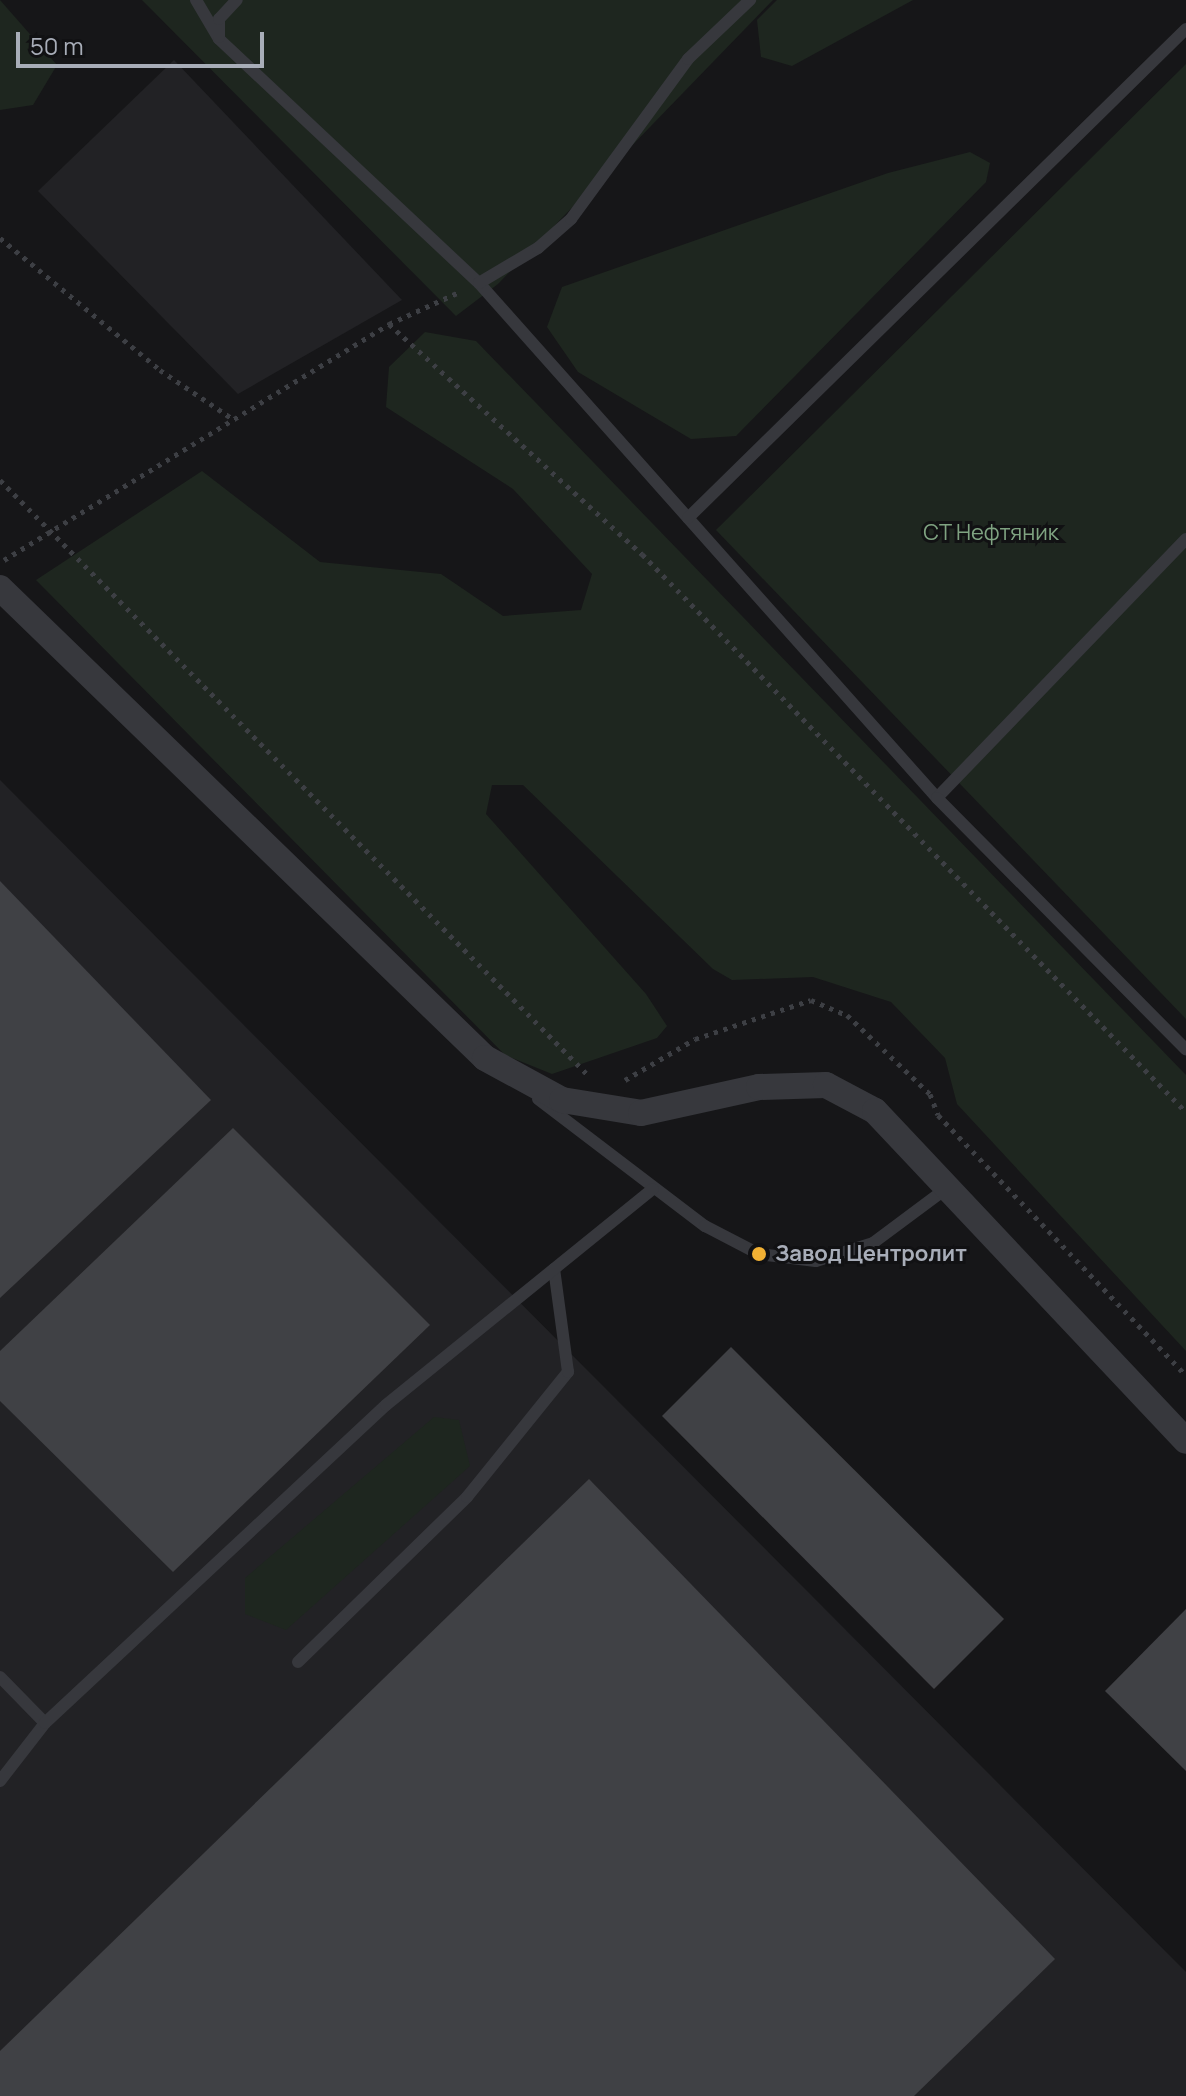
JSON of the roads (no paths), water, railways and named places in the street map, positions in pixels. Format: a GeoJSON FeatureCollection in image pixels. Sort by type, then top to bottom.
{"type":"FeatureCollection","features":[{"type":"Feature","properties":{"kind":"street"},"geometry":{"type":"LineString","coordinates":[[0,588],[485,1058],[562,1100],[641,1113],[759,1087],[826,1085],[875,1111],[1186,1441]]}},
{"type":"Feature","properties":{"kind":"lane"},"geometry":{"type":"LineString","coordinates":[[196,0],[219,39],[479,283],[937,798],[1186,1050]]}},
{"type":"Feature","properties":{"kind":"lane"},"geometry":{"type":"LineString","coordinates":[[219,39],[219,19],[237,0]]}},
{"type":"Feature","properties":{"kind":"lane"},"geometry":{"type":"LineString","coordinates":[[479,283],[571,219],[688,59],[750,0]]}},
{"type":"Feature","properties":{"kind":"lane"},"geometry":{"type":"LineString","coordinates":[[688,518],[1186,29]]}},
{"type":"Feature","properties":{"kind":"lane"},"geometry":{"type":"LineString","coordinates":[[937,798],[1186,539]]}},
{"type":"Feature","properties":{"kind":"lane"},"geometry":{"type":"LineString","coordinates":[[485,1058],[653,1189],[759,1254],[816,1261],[873,1243],[948,1186]]}},
{"type":"Feature","properties":{"kind":"lane"},"geometry":{"type":"LineString","coordinates":[[0,1781],[45,1723],[386,1405],[653,1189]]}},
{"type":"Feature","properties":{"kind":"lane"},"geometry":{"type":"LineString","coordinates":[[298,1662],[467,1497],[568,1372],[554,1269]]}},
{"type":"Feature","properties":{"kind":"lane"},"geometry":{"type":"LineString","coordinates":[[0,1677],[45,1723]]}},
{"type":"Feature","properties":{"kind":"place","name":"Завод Центролит"},"geometry":{"type":"Point","coordinates":[759,1254]}},
{"type":"Feature","properties":{"kind":"park label","name":"СТ Нефтяник"},"geometry":{"type":"Point","coordinates":[991,533]}}]}
